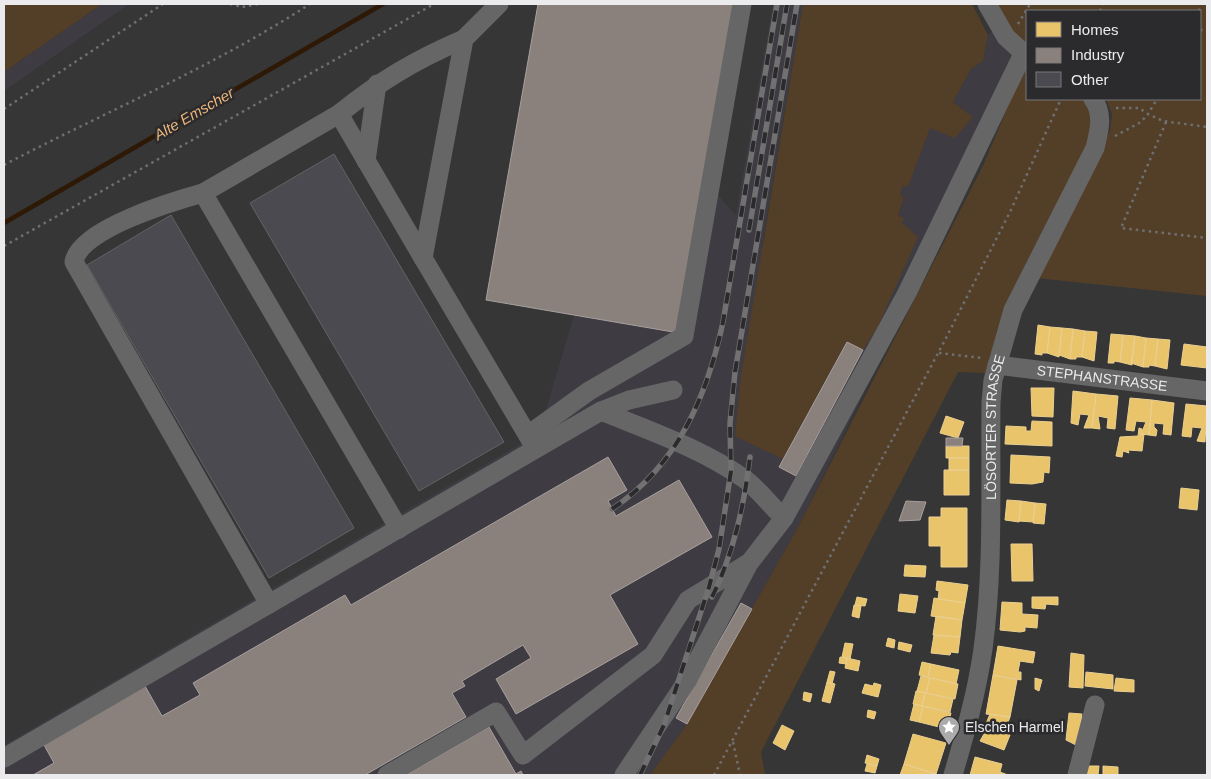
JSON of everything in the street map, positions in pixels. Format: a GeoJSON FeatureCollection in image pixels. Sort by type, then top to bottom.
{"type":"FeatureCollection","features":[{"type":"Feature","properties":{"kind":"street"},"geometry":{"type":"LineString","coordinates":[[270,604],[74,262],[76,252],[82,246],[118,223],[162,205],[203,193],[339,114],[377,84],[429,54],[464,39],[499,4]]}},
{"type":"Feature","properties":{"kind":"street"},"geometry":{"type":"LineString","coordinates":[[4,758],[399,529],[532,442],[589,391],[684,336],[742,4]]}},
{"type":"Feature","properties":{"kind":"street"},"geometry":{"type":"LineString","coordinates":[[624,775],[687,681],[750,562],[784,518],[932,246],[1025,55],[1006,37],[988,4]]}},
{"type":"Feature","properties":{"kind":"street"},"geometry":{"type":"LineString","coordinates":[[423,258],[464,39]]}},
{"type":"Feature","properties":{"kind":"street"},"geometry":{"type":"LineString","coordinates":[[366,161],[377,84]]}},
{"type":"Feature","properties":{"kind":"street","name":"LÖSORTER STRASSE"},"geometry":{"type":"LineString","coordinates":[[953,775],[966,730],[983,650],[990,551],[990,402],[992,362],[1012,310],[1095,148],[1100,128],[1099,112],[1093,100]]}},
{"type":"Feature","properties":{"kind":"street"},"geometry":{"type":"LineString","coordinates":[[339,114],[532,442]]}},
{"type":"Feature","properties":{"kind":"street"},"geometry":{"type":"LineString","coordinates":[[203,193],[399,529]]}},
{"type":"Feature","properties":{"kind":"street","name":"STEPHANSTRASSE"},"geometry":{"type":"LineString","coordinates":[[992,362],[1207,391]]}},
{"type":"Feature","properties":{"kind":"street"},"geometry":{"type":"LineString","coordinates":[[532,442],[628,400],[673,390]]}},
{"type":"Feature","properties":{"kind":"street"},"geometry":{"type":"LineString","coordinates":[[601,411],[704,455],[747,481],[784,518]]}},
{"type":"Feature","properties":{"kind":"street"},"geometry":{"type":"LineString","coordinates":[[387,775],[496,712],[523,755],[653,655],[688,600],[750,562]]}},
{"type":"Feature","properties":{"kind":"street"},"geometry":{"type":"LineString","coordinates":[[1077,775],[1095,705]]}},
{"type":"Feature","properties":{"kind":"path"},"geometry":{"type":"LineString","coordinates":[[4,109],[163,4]]}},
{"type":"Feature","properties":{"kind":"path"},"geometry":{"type":"LineString","coordinates":[[230,4],[242,7],[258,4]]}},
{"type":"Feature","properties":{"kind":"path"},"geometry":{"type":"LineString","coordinates":[[4,165],[187,76],[276,26],[310,4]]}},
{"type":"Feature","properties":{"kind":"path"},"geometry":{"type":"LineString","coordinates":[[4,246],[434,4]]}},
{"type":"Feature","properties":{"kind":"path"},"geometry":{"type":"LineString","coordinates":[[1016,27],[1026,11]]}},
{"type":"Feature","properties":{"kind":"path"},"geometry":{"type":"LineString","coordinates":[[714,775],[938,353],[1010,212],[1061,100]]}},
{"type":"Feature","properties":{"kind":"path"},"geometry":{"type":"LineString","coordinates":[[1114,137],[1141,122],[1156,100]]}},
{"type":"Feature","properties":{"kind":"path"},"geometry":{"type":"LineString","coordinates":[[1116,108],[1139,108],[1166,122],[1207,127]]}},
{"type":"Feature","properties":{"kind":"path"},"geometry":{"type":"LineString","coordinates":[[1166,122],[1121,228],[1207,238]]}},
{"type":"Feature","properties":{"kind":"path"},"geometry":{"type":"LineString","coordinates":[[938,353],[992,362]]}},
{"type":"Feature","properties":{"kind":"path"},"geometry":{"type":"LineString","coordinates":[[733,742],[740,775]]}},
{"type":"Feature","properties":{"kind":"shaded area"},"geometry":{"type":"Polygon","coordinates":[[[4,4],[102,4],[4,72],[4,4]]]}},
{"type":"Feature","properties":{"kind":"shaded area"},"geometry":{"type":"Polygon","coordinates":[[[102,4],[129,4],[4,91],[4,72],[102,4]]]}},
{"type":"Feature","properties":{"kind":"shaded area"},"geometry":{"type":"Polygon","coordinates":[[[773,4],[803,4],[762,246],[898,216],[904,197],[900,194],[903,184],[908,186],[930,128],[973,117],[953,102],[971,69],[983,61],[988,35],[993,31],[1026,63],[1026,69],[1022,73],[798,527],[687,724],[650,775],[4,775],[4,745],[539,433],[578,302],[690,164],[736,215],[773,4]]]}},
{"type":"Feature","properties":{"kind":"shaded area"},"geometry":{"type":"Polygon","coordinates":[[[803,4],[972,4],[988,35],[983,61],[971,69],[953,102],[973,117],[955,138],[930,128],[908,187],[903,185],[900,194],[904,197],[898,216],[904,218],[902,223],[918,237],[878,326],[863,350],[846,342],[783,459],[735,436],[741,376],[803,4]]]}},
{"type":"Feature","properties":{"kind":"shaded area"},"geometry":{"type":"Polygon","coordinates":[[[995,4],[1207,4],[1207,296],[1036,278],[1110,131],[1112,114],[1106,100],[1201,100],[1201,10],[1026,10],[1026,44],[1012,31],[995,4]]]}},
{"type":"Feature","properties":{"kind":"shaded area"},"geometry":{"type":"Polygon","coordinates":[[[1026,69],[1026,100],[1087,100],[1090,106],[1092,133],[988,373],[958,372],[761,752],[765,775],[650,775],[687,724],[798,527],[983,166],[1022,73],[1026,69]]]}},
{"type":"Feature","properties":{"kind":"building: Homes"},"geometry":{"type":"Polygon","coordinates":[[[1038,325],[1050,327],[1047,353],[1042,353],[1042,355],[1035,354],[1038,325]]]}},
{"type":"Feature","properties":{"kind":"building: Homes"},"geometry":{"type":"Polygon","coordinates":[[[1050,327],[1062,328],[1059,357],[1047,353],[1050,327]]]}},
{"type":"Feature","properties":{"kind":"building: Homes"},"geometry":{"type":"Polygon","coordinates":[[[1062,328],[1073,329],[1070,359],[1059,355],[1062,328]]]}},
{"type":"Feature","properties":{"kind":"building: Homes"},"geometry":{"type":"Polygon","coordinates":[[[1073,329],[1085,331],[1082,357],[1070,359],[1073,329]]]}},
{"type":"Feature","properties":{"kind":"building: Homes"},"geometry":{"type":"Polygon","coordinates":[[[1085,331],[1097,332],[1094,361],[1082,357],[1085,331]]]}},
{"type":"Feature","properties":{"kind":"building: Homes"},"geometry":{"type":"Polygon","coordinates":[[[1111,334],[1123,335],[1120,362],[1108,363],[1111,334]]]}},
{"type":"Feature","properties":{"kind":"building: Homes"},"geometry":{"type":"Polygon","coordinates":[[[1123,335],[1135,336],[1132,365],[1120,362],[1123,335]]]}},
{"type":"Feature","properties":{"kind":"building: Homes"},"geometry":{"type":"Polygon","coordinates":[[[1135,336],[1146,338],[1143,367],[1131,363],[1135,336]]]}},
{"type":"Feature","properties":{"kind":"building: Homes"},"geometry":{"type":"Polygon","coordinates":[[[1146,338],[1158,339],[1155,366],[1143,367],[1146,338]]]}},
{"type":"Feature","properties":{"kind":"building: Homes"},"geometry":{"type":"Polygon","coordinates":[[[1158,339],[1170,340],[1167,369],[1155,366],[1158,339]]]}},
{"type":"Feature","properties":{"kind":"building: Homes"},"geometry":{"type":"Polygon","coordinates":[[[1184,344],[1207,347],[1207,368],[1181,365],[1184,344]]]}},
{"type":"Feature","properties":{"kind":"building: Homes"},"geometry":{"type":"Polygon","coordinates":[[[1031,388],[1054,388],[1053,417],[1032,416],[1031,388]]]}},
{"type":"Feature","properties":{"kind":"building: Homes"},"geometry":{"type":"Polygon","coordinates":[[[1073,391],[1096,394],[1092,428],[1084,428],[1089,415],[1080,414],[1078,425],[1071,423],[1073,391]]]}},
{"type":"Feature","properties":{"kind":"building: Homes"},"geometry":{"type":"Polygon","coordinates":[[[1096,394],[1118,396],[1115,429],[1107,428],[1108,418],[1098,416],[1100,429],[1092,428],[1096,394]]]}},
{"type":"Feature","properties":{"kind":"building: Homes"},"geometry":{"type":"Polygon","coordinates":[[[1130,398],[1152,400],[1149,435],[1141,434],[1146,422],[1136,421],[1134,431],[1126,430],[1130,398]]]}},
{"type":"Feature","properties":{"kind":"building: Homes"},"geometry":{"type":"Polygon","coordinates":[[[1152,400],[1174,403],[1171,435],[1163,434],[1164,424],[1154,423],[1154,427],[1157,430],[1156,436],[1149,435],[1152,400]]]}},
{"type":"Feature","properties":{"kind":"building: Homes"},"geometry":{"type":"Polygon","coordinates":[[[1186,404],[1207,406],[1205,442],[1197,441],[1202,428],[1192,427],[1191,437],[1182,436],[1186,404]]]}},
{"type":"Feature","properties":{"kind":"building: Homes"},"geometry":{"type":"Polygon","coordinates":[[[946,416],[964,422],[958,438],[940,433],[946,416]]]}},
{"type":"Feature","properties":{"kind":"building: Homes"},"geometry":{"type":"Polygon","coordinates":[[[1032,421],[1052,422],[1052,446],[1005,444],[1006,426],[1026,427],[1026,431],[1031,431],[1032,421]]]}},
{"type":"Feature","properties":{"kind":"building: Homes"},"geometry":{"type":"Polygon","coordinates":[[[1139,428],[1142,429],[1141,434],[1144,434],[1142,451],[1128,450],[1129,453],[1123,451],[1122,457],[1116,456],[1120,437],[1138,436],[1139,428]]]}},
{"type":"Feature","properties":{"kind":"building: Homes"},"geometry":{"type":"Polygon","coordinates":[[[946,446],[969,446],[969,458],[946,458],[946,446]]]}},
{"type":"Feature","properties":{"kind":"building: Homes"},"geometry":{"type":"Polygon","coordinates":[[[1011,455],[1050,457],[1049,473],[1044,472],[1043,482],[1032,484],[1010,483],[1011,455]]]}},
{"type":"Feature","properties":{"kind":"building: Homes"},"geometry":{"type":"Polygon","coordinates":[[[949,458],[969,458],[969,470],[949,470],[949,458]]]}},
{"type":"Feature","properties":{"kind":"building: Homes"},"geometry":{"type":"Polygon","coordinates":[[[944,470],[969,470],[969,495],[944,495],[944,470]]]}},
{"type":"Feature","properties":{"kind":"building: Homes"},"geometry":{"type":"Polygon","coordinates":[[[1181,488],[1199,490],[1197,510],[1179,508],[1181,488]]]}},
{"type":"Feature","properties":{"kind":"building: Homes"},"geometry":{"type":"Polygon","coordinates":[[[1007,500],[1021,501],[1019,522],[1005,520],[1007,500]]]}},
{"type":"Feature","properties":{"kind":"building: Homes"},"geometry":{"type":"Polygon","coordinates":[[[1021,501],[1035,503],[1033,522],[1019,521],[1021,501]]]}},
{"type":"Feature","properties":{"kind":"building: Homes"},"geometry":{"type":"Polygon","coordinates":[[[1035,503],[1046,504],[1044,524],[1033,523],[1035,503]]]}},
{"type":"Feature","properties":{"kind":"building: Homes"},"geometry":{"type":"Polygon","coordinates":[[[941,508],[967,508],[967,567],[941,567],[941,546],[929,546],[929,517],[941,517],[941,508]]]}},
{"type":"Feature","properties":{"kind":"building: Homes"},"geometry":{"type":"Polygon","coordinates":[[[1011,544],[1032,544],[1033,581],[1012,581],[1011,544]]]}},
{"type":"Feature","properties":{"kind":"building: Homes"},"geometry":{"type":"Polygon","coordinates":[[[905,565],[926,566],[925,577],[904,576],[905,565]]]}},
{"type":"Feature","properties":{"kind":"building: Homes"},"geometry":{"type":"Polygon","coordinates":[[[937,581],[968,585],[965,603],[938,599],[937,581]]]}},
{"type":"Feature","properties":{"kind":"building: Homes"},"geometry":{"type":"Polygon","coordinates":[[[900,594],[918,596],[915,613],[898,611],[900,594]]]}},
{"type":"Feature","properties":{"kind":"building: Homes"},"geometry":{"type":"Polygon","coordinates":[[[857,597],[867,599],[865,606],[855,605],[857,597]]]}},
{"type":"Feature","properties":{"kind":"building: Homes"},"geometry":{"type":"Polygon","coordinates":[[[1032,597],[1058,597],[1058,605],[1046,604],[1045,609],[1032,608],[1032,597]]]}},
{"type":"Feature","properties":{"kind":"building: Homes"},"geometry":{"type":"Polygon","coordinates":[[[934,598],[965,603],[962,620],[931,616],[934,598]]]}},
{"type":"Feature","properties":{"kind":"building: Homes"},"geometry":{"type":"Polygon","coordinates":[[[1002,602],[1022,603],[1022,614],[1038,615],[1037,628],[1025,627],[1025,631],[1020,632],[1000,630],[1002,602]]]}},
{"type":"Feature","properties":{"kind":"building: Homes"},"geometry":{"type":"Polygon","coordinates":[[[854,605],[861,606],[859,618],[852,616],[854,605]]]}},
{"type":"Feature","properties":{"kind":"building: Homes"},"geometry":{"type":"Polygon","coordinates":[[[936,616],[962,620],[960,637],[933,635],[936,616]]]}},
{"type":"Feature","properties":{"kind":"building: Homes"},"geometry":{"type":"Polygon","coordinates":[[[934,635],[960,637],[958,653],[951,652],[950,655],[931,653],[934,635]]]}},
{"type":"Feature","properties":{"kind":"building: Homes"},"geometry":{"type":"Polygon","coordinates":[[[888,638],[895,640],[894,648],[886,646],[888,638]]]}},
{"type":"Feature","properties":{"kind":"building: Homes"},"geometry":{"type":"Polygon","coordinates":[[[899,642],[912,645],[910,652],[898,649],[899,642]]]}},
{"type":"Feature","properties":{"kind":"building: Homes"},"geometry":{"type":"Polygon","coordinates":[[[845,643],[853,644],[850,659],[842,657],[845,643]]]}},
{"type":"Feature","properties":{"kind":"building: Homes"},"geometry":{"type":"Polygon","coordinates":[[[998,646],[1035,652],[1033,663],[1020,661],[1018,672],[1021,672],[1021,680],[993,675],[998,646]]]}},
{"type":"Feature","properties":{"kind":"building: Homes"},"geometry":{"type":"Polygon","coordinates":[[[1071,653],[1084,655],[1083,688],[1069,687],[1071,653]]]}},
{"type":"Feature","properties":{"kind":"building: Homes"},"geometry":{"type":"Polygon","coordinates":[[[840,657],[847,658],[846,664],[839,663],[840,657]]]}},
{"type":"Feature","properties":{"kind":"building: Homes"},"geometry":{"type":"Polygon","coordinates":[[[847,658],[860,661],[858,671],[845,668],[847,658]]]}},
{"type":"Feature","properties":{"kind":"building: Homes"},"geometry":{"type":"Polygon","coordinates":[[[922,662],[931,664],[928,677],[919,675],[922,662]]]}},
{"type":"Feature","properties":{"kind":"building: Homes"},"geometry":{"type":"Polygon","coordinates":[[[931,664],[959,670],[956,684],[928,677],[931,664]]]}},
{"type":"Feature","properties":{"kind":"building: Homes"},"geometry":{"type":"Polygon","coordinates":[[[830,671],[835,672],[832,684],[827,682],[830,671]]]}},
{"type":"Feature","properties":{"kind":"building: Homes"},"geometry":{"type":"Polygon","coordinates":[[[1086,672],[1113,675],[1113,689],[1085,686],[1086,672]]]}},
{"type":"Feature","properties":{"kind":"building: Homes"},"geometry":{"type":"Polygon","coordinates":[[[993,675],[1017,680],[1010,717],[986,714],[993,675]]]}},
{"type":"Feature","properties":{"kind":"building: Homes"},"geometry":{"type":"Polygon","coordinates":[[[921,676],[930,678],[926,693],[917,691],[921,676]]]}},
{"type":"Feature","properties":{"kind":"building: Homes"},"geometry":{"type":"Polygon","coordinates":[[[930,678],[958,684],[955,699],[926,693],[930,678]]]}},
{"type":"Feature","properties":{"kind":"building: Homes"},"geometry":{"type":"Polygon","coordinates":[[[1035,678],[1042,680],[1039,691],[1035,689],[1035,678]]]}},
{"type":"Feature","properties":{"kind":"building: Homes"},"geometry":{"type":"Polygon","coordinates":[[[1116,678],[1134,680],[1134,692],[1114,691],[1116,678]]]}},
{"type":"Feature","properties":{"kind":"building: Homes"},"geometry":{"type":"Polygon","coordinates":[[[827,682],[835,684],[830,703],[822,701],[827,682]]]}},
{"type":"Feature","properties":{"kind":"building: Homes"},"geometry":{"type":"Polygon","coordinates":[[[874,683],[881,685],[878,697],[862,693],[865,684],[873,686],[874,683]]]}},
{"type":"Feature","properties":{"kind":"building: Homes"},"geometry":{"type":"Polygon","coordinates":[[[916,691],[925,693],[922,706],[913,704],[916,691]]]}},
{"type":"Feature","properties":{"kind":"building: Homes"},"geometry":{"type":"Polygon","coordinates":[[[804,692],[812,694],[810,702],[803,700],[804,692]]]}},
{"type":"Feature","properties":{"kind":"building: Homes"},"geometry":{"type":"Polygon","coordinates":[[[925,693],[953,699],[950,712],[922,706],[925,693]]]}},
{"type":"Feature","properties":{"kind":"building: Homes"},"geometry":{"type":"Polygon","coordinates":[[[914,704],[923,706],[919,722],[910,720],[914,704]]]}},
{"type":"Feature","properties":{"kind":"building: Homes"},"geometry":{"type":"Polygon","coordinates":[[[923,706],[951,713],[947,729],[919,722],[923,706]]]}},
{"type":"Feature","properties":{"kind":"building: Homes"},"geometry":{"type":"Polygon","coordinates":[[[868,710],[876,712],[874,719],[867,717],[868,710]]]}},
{"type":"Feature","properties":{"kind":"building: Homes"},"geometry":{"type":"Polygon","coordinates":[[[1069,713],[1082,714],[1078,746],[1066,740],[1069,713]]]}},
{"type":"Feature","properties":{"kind":"building: Homes"},"geometry":{"type":"Polygon","coordinates":[[[990,714],[1010,717],[1004,733],[985,726],[990,714]]]}},
{"type":"Feature","properties":{"kind":"building: Homes"},"geometry":{"type":"Polygon","coordinates":[[[782,725],[794,731],[785,750],[773,743],[782,725]]]}},
{"type":"Feature","properties":{"kind":"building: Homes"},"geometry":{"type":"Polygon","coordinates":[[[988,727],[1010,735],[1004,750],[980,741],[988,727]]]}},
{"type":"Feature","properties":{"kind":"building: Homes"},"geometry":{"type":"Polygon","coordinates":[[[913,734],[946,743],[936,774],[904,764],[913,734]]]}},
{"type":"Feature","properties":{"kind":"building: Homes"},"geometry":{"type":"Polygon","coordinates":[[[867,755],[879,759],[877,766],[865,763],[867,755]]]}},
{"type":"Feature","properties":{"kind":"building: Homes"},"geometry":{"type":"Polygon","coordinates":[[[975,757],[1002,764],[1000,772],[1008,775],[970,775],[975,757]]]}},
{"type":"Feature","properties":{"kind":"building: Homes"},"geometry":{"type":"Polygon","coordinates":[[[867,764],[877,766],[875,773],[865,771],[867,764]]]}},
{"type":"Feature","properties":{"kind":"building: Homes"},"geometry":{"type":"Polygon","coordinates":[[[904,764],[936,774],[936,775],[900,775],[904,764]]]}},
{"type":"Feature","properties":{"kind":"building: Homes"},"geometry":{"type":"Polygon","coordinates":[[[1084,766],[1099,766],[1098,775],[1083,775],[1084,766]]]}},
{"type":"Feature","properties":{"kind":"building: Homes"},"geometry":{"type":"Polygon","coordinates":[[[1103,766],[1118,767],[1118,775],[1103,775],[1103,766]]]}},
{"type":"Feature","properties":{"kind":"building: Industry"},"geometry":{"type":"Polygon","coordinates":[[[538,4],[736,4],[679,333],[486,300],[538,4]]]}},
{"type":"Feature","properties":{"kind":"building: Industry"},"geometry":{"type":"Polygon","coordinates":[[[847,342],[863,350],[796,476],[779,467],[847,342]]]}},
{"type":"Feature","properties":{"kind":"building: Industry"},"geometry":{"type":"Polygon","coordinates":[[[946,438],[963,438],[962,446],[946,446],[946,438]]]}},
{"type":"Feature","properties":{"kind":"building: Industry"},"geometry":{"type":"Polygon","coordinates":[[[608,457],[627,490],[608,501],[616,516],[679,480],[712,537],[610,595],[638,644],[516,714],[496,679],[531,658],[523,645],[462,681],[465,686],[452,693],[466,717],[365,775],[33,775],[54,763],[44,745],[145,686],[162,716],[200,695],[193,683],[345,595],[351,605],[608,457]]]}},
{"type":"Feature","properties":{"kind":"building: Industry"},"geometry":{"type":"Polygon","coordinates":[[[906,501],[926,502],[920,520],[899,521],[906,501]]]}},
{"type":"Feature","properties":{"kind":"building: Industry"},"geometry":{"type":"Polygon","coordinates":[[[741,603],[752,609],[687,724],[676,718],[741,603]]]}},
{"type":"Feature","properties":{"kind":"building: Industry"},"geometry":{"type":"Polygon","coordinates":[[[489,727],[516,774],[521,771],[523,775],[406,775],[489,727]]]}},
{"type":"Feature","properties":{"kind":"building: Other"},"geometry":{"type":"Polygon","coordinates":[[[334,154],[504,442],[419,491],[250,203],[334,154]]]}},
{"type":"Feature","properties":{"kind":"building: Other"},"geometry":{"type":"Polygon","coordinates":[[[171,215],[354,528],[269,578],[87,265],[171,215]]]}},
{"type":"Feature","properties":{"kind":"waterway","name":"Alte Emscher"},"geometry":{"type":"LineString","coordinates":[[4,223],[383,4]]}},
{"type":"Feature","properties":{"kind":"railway"},"geometry":{"type":"LineString","coordinates":[[612,509],[655,472],[672,450],[686,427],[708,376],[723,322],[777,4]]}},
{"type":"Feature","properties":{"kind":"railway"},"geometry":{"type":"LineString","coordinates":[[749,230],[787,4]]}},
{"type":"Feature","properties":{"kind":"railway"},"geometry":{"type":"LineString","coordinates":[[640,775],[664,725],[709,587],[719,549],[731,471],[730,423],[735,372],[797,4]]}},
{"type":"Feature","properties":{"kind":"railway"},"geometry":{"type":"LineString","coordinates":[[712,597],[720,580],[737,528],[745,493],[750,457]]}},
{"type":"Feature","properties":{"kind":"place","name":"Elschen Harmel"},"geometry":{"type":"Point","coordinates":[949,746]}}]}
